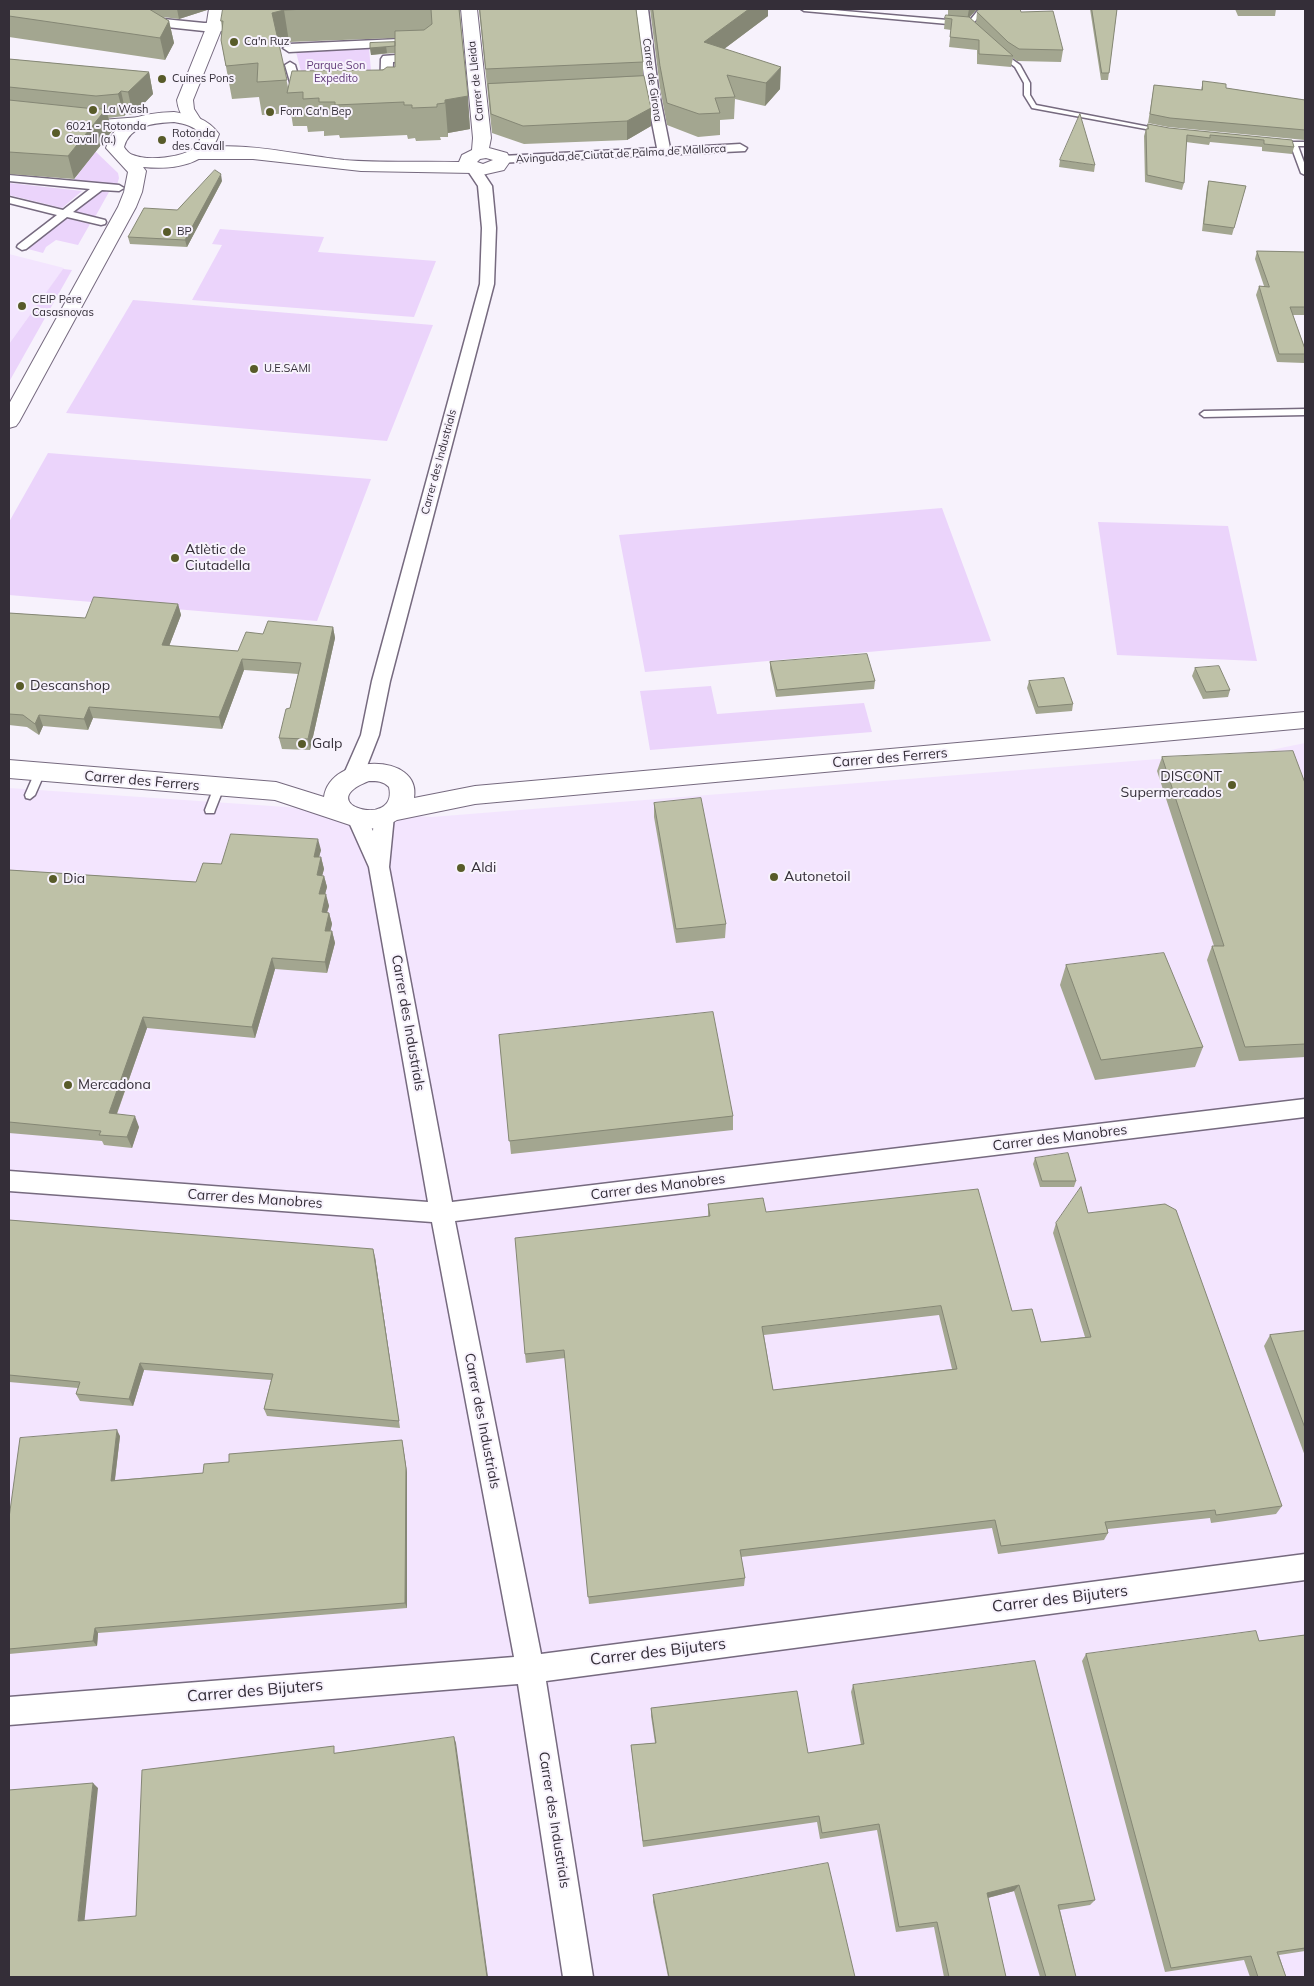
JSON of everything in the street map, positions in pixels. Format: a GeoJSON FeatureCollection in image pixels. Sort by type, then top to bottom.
{"type":"FeatureCollection","features":[{"type":"Feature","properties":{"kind":"street"},"geometry":{"type":"LineString","coordinates":[[193,120],[186,109],[184,100],[214,28],[217,9]]}},
{"type":"Feature","properties":{"kind":"street","name":"Carrer de Girona"},"geometry":{"type":"LineString","coordinates":[[642,9],[652,88],[664,151]]}},
{"type":"Feature","properties":{"kind":"street","name":"Carrer de Lleida"},"geometry":{"type":"LineString","coordinates":[[469,15],[482,138],[474,161]]}},
{"type":"Feature","properties":{"kind":"street"},"geometry":{"type":"LineString","coordinates":[[133,20],[214,28],[265,26]]}},
{"type":"Feature","properties":{"kind":"street"},"geometry":{"type":"LineString","coordinates":[[288,33],[290,65],[300,100]]}},
{"type":"Feature","properties":{"kind":"street"},"geometry":{"type":"LineString","coordinates":[[381,98],[387,59],[427,57],[426,42]]}},
{"type":"Feature","properties":{"kind":"street"},"geometry":{"type":"LineString","coordinates":[[289,48],[407,43]]}},
{"type":"Feature","properties":{"kind":"street"},"geometry":{"type":"LineString","coordinates":[[600,90],[652,88]]}},
{"type":"Feature","properties":{"kind":"street"},"geometry":{"type":"LineString","coordinates":[[478,97],[495,96]]}},
{"type":"Feature","properties":{"kind":"street"},"geometry":{"type":"LineString","coordinates":[[9,116],[101,125],[141,122],[167,117],[193,120],[205,126],[210,134],[251,146],[384,161],[474,161]]}},
{"type":"Feature","properties":{"kind":"street"},"geometry":{"type":"LineString","coordinates":[[120,153],[118,136],[123,131],[141,122]]}},
{"type":"Feature","properties":{"kind":"street"},"geometry":{"type":"LineString","coordinates":[[9,124],[90,132],[113,142],[120,153],[137,171],[133,192],[127,207],[9,422]]}},
{"type":"Feature","properties":{"kind":"street"},"geometry":{"type":"LineString","coordinates":[[127,207],[159,174],[190,157],[208,144],[210,134]]}},
{"type":"Feature","properties":{"kind":"street","name":"Avinguda de Ciutat de Palma de Mallorca"},"geometry":{"type":"LineString","coordinates":[[500,163],[664,151],[740,148]]}},
{"type":"Feature","properties":{"kind":"street"},"geometry":{"type":"LineString","coordinates":[[120,153],[134,161],[158,164],[214,152],[246,152],[381,168],[474,161],[497,155],[500,163],[486,186]]}},
{"type":"Feature","properties":{"kind":"street"},"geometry":{"type":"LineString","coordinates":[[474,161],[486,186]]}},
{"type":"Feature","properties":{"kind":"street"},"geometry":{"type":"LineString","coordinates":[[9,178],[119,188]]}},
{"type":"Feature","properties":{"kind":"street"},"geometry":{"type":"LineString","coordinates":[[22,247],[99,186]]}},
{"type":"Feature","properties":{"kind":"street","name":"Carrer des Industrials"},"geometry":{"type":"LineString","coordinates":[[349,778],[370,735],[381,681],[487,284],[490,228],[486,186]]}},
{"type":"Feature","properties":{"kind":"street"},"geometry":{"type":"LineString","coordinates":[[9,200],[101,222]]}},
{"type":"Feature","properties":{"kind":"street","name":"Carrer des Ferrers"},"geometry":{"type":"LineString","coordinates":[[388,814],[475,795],[1305,720]]}},
{"type":"Feature","properties":{"kind":"street","name":"Carrer des Industrials"},"geometry":{"type":"LineString","coordinates":[[370,735],[378,764],[391,777]]}},
{"type":"Feature","properties":{"kind":"street","name":"Carrer des Ferrers"},"geometry":{"type":"LineString","coordinates":[[9,769],[276,792],[349,815]]}},
{"type":"Feature","properties":{"kind":"street"},"geometry":{"type":"LineString","coordinates":[[366,772],[391,777],[402,788],[403,796],[399,805],[388,814],[370,820],[349,815],[336,803],[335,795],[339,787],[349,778],[366,772]]}},
{"type":"Feature","properties":{"kind":"street","name":"Carrer des Ferrers"},"geometry":{"type":"LineString","coordinates":[[391,777],[475,795]]}},
{"type":"Feature","properties":{"kind":"street","name":"Carrer des Ferrers"},"geometry":{"type":"LineString","coordinates":[[276,792],[349,778]]}},
{"type":"Feature","properties":{"kind":"street","name":"Carrer des Industrials"},"geometry":{"type":"LineString","coordinates":[[379,867],[388,814]]}},
{"type":"Feature","properties":{"kind":"street","name":"Carrer des Industrials"},"geometry":{"type":"LineString","coordinates":[[349,815],[379,867],[442,1213],[530,1669],[578,1977]]}},
{"type":"Feature","properties":{"kind":"street","name":"Carrer des Manobres"},"geometry":{"type":"LineString","coordinates":[[9,1181],[442,1213],[1305,1108]]}},
{"type":"Feature","properties":{"kind":"street","name":"Carrer des Bijuters"},"geometry":{"type":"LineString","coordinates":[[9,1711],[530,1669],[1305,1567]]}},
{"type":"Feature","properties":{"kind":"lane"},"geometry":{"type":"LineString","coordinates":[[804,9],[970,24],[977,31]]}},
{"type":"Feature","properties":{"kind":"lane"},"geometry":{"type":"LineString","coordinates":[[970,24],[982,9]]}},
{"type":"Feature","properties":{"kind":"lane"},"geometry":{"type":"LineString","coordinates":[[996,50],[1018,66],[1027,83],[1027,95],[1034,107],[1168,131]]}},
{"type":"Feature","properties":{"kind":"lane"},"geometry":{"type":"LineString","coordinates":[[1275,142],[1294,145],[1305,144]]}},
{"type":"Feature","properties":{"kind":"lane"},"geometry":{"type":"LineString","coordinates":[[1294,145],[1305,173]]}},
{"type":"Feature","properties":{"kind":"lane"},"geometry":{"type":"LineString","coordinates":[[1204,414],[1305,412]]}},
{"type":"Feature","properties":{"kind":"lane"},"geometry":{"type":"LineString","coordinates":[[30,795],[40,772]]}},
{"type":"Feature","properties":{"kind":"lane"},"geometry":{"type":"LineString","coordinates":[[210,810],[219,787]]}},
{"type":"Feature","properties":{"kind":"shaded area","name":"CEIP Pere Casasnovas"},"geometry":{"type":"Polygon","coordinates":[[[9,254],[64,268],[9,344],[9,254]]]}},
{"type":"Feature","properties":{"kind":"shaded area"},"geometry":{"type":"Polygon","coordinates":[[[1305,743],[1305,1977],[9,1977],[9,788],[432,817],[1271,750],[1305,743]]]}},
{"type":"Feature","properties":{"kind":"green space","name":"Parque Son Expedito"},"geometry":{"type":"Polygon","coordinates":[[[369,48],[373,93],[308,98],[296,52],[369,48]]]}},
{"type":"Feature","properties":{"kind":"green space"},"geometry":{"type":"Polygon","coordinates":[[[95,151],[118,173],[117,185],[74,180],[95,151]]]}},
{"type":"Feature","properties":{"kind":"green space"},"geometry":{"type":"Polygon","coordinates":[[[9,183],[82,191],[62,208],[9,195],[9,183]]]}},
{"type":"Feature","properties":{"kind":"green space"},"geometry":{"type":"Polygon","coordinates":[[[98,191],[109,192],[95,217],[74,211],[98,191]]]}},
{"type":"Feature","properties":{"kind":"green space"},"geometry":{"type":"Polygon","coordinates":[[[66,218],[90,224],[78,245],[56,240],[46,247],[43,253],[28,249],[66,218]]]}},
{"type":"Feature","properties":{"kind":"green space"},"geometry":{"type":"Polygon","coordinates":[[[220,229],[324,237],[318,252],[436,261],[414,317],[192,300],[222,245],[212,244],[220,229]]]}},
{"type":"Feature","properties":{"kind":"green space"},"geometry":{"type":"Polygon","coordinates":[[[63,269],[72,270],[9,382],[9,344],[63,269]]]}},
{"type":"Feature","properties":{"kind":"green space","name":"U.E.SAMI"},"geometry":{"type":"Polygon","coordinates":[[[133,300],[433,325],[387,441],[66,413],[133,300]]]}},
{"type":"Feature","properties":{"kind":"green space","name":"Atlètic de Ciutadella"},"geometry":{"type":"Polygon","coordinates":[[[48,453],[371,479],[317,621],[9,595],[9,522],[48,453]]]}},
{"type":"Feature","properties":{"kind":"green space"},"geometry":{"type":"Polygon","coordinates":[[[942,508],[991,641],[645,672],[619,535],[942,508]]]}},
{"type":"Feature","properties":{"kind":"green space"},"geometry":{"type":"Polygon","coordinates":[[[1098,522],[1228,526],[1257,661],[1117,655],[1098,522]]]}},
{"type":"Feature","properties":{"kind":"green space"},"geometry":{"type":"Polygon","coordinates":[[[711,686],[717,714],[864,703],[872,732],[650,750],[640,691],[711,686]]]}},
{"type":"Feature","properties":{"kind":"building"},"geometry":{"type":"Polygon","coordinates":[[[9,9],[149,9],[169,21],[160,38],[9,16],[9,9]]]}},
{"type":"Feature","properties":{"kind":"building"},"geometry":{"type":"Polygon","coordinates":[[[223,9],[308,9],[284,10],[272,13],[287,80],[257,82],[258,63],[226,66],[221,40],[223,9]]]}},
{"type":"Feature","properties":{"kind":"building"},"geometry":{"type":"Polygon","coordinates":[[[431,9],[459,9],[468,96],[445,100],[445,103],[437,104],[437,107],[412,108],[412,105],[404,105],[404,102],[335,105],[335,102],[319,102],[319,98],[303,99],[303,92],[287,93],[292,71],[383,70],[387,67],[395,67],[395,31],[424,30],[432,24],[431,9]]]}},
{"type":"Feature","properties":{"kind":"building"},"geometry":{"type":"Polygon","coordinates":[[[480,9],[636,9],[643,62],[486,69],[480,9]]]}},
{"type":"Feature","properties":{"kind":"building"},"geometry":{"type":"Polygon","coordinates":[[[653,9],[749,9],[704,42],[781,67],[766,83],[727,75],[735,97],[715,98],[720,113],[699,114],[667,103],[653,9]]]}},
{"type":"Feature","properties":{"kind":"building"},"geometry":{"type":"Polygon","coordinates":[[[980,9],[1020,9],[1021,12],[1053,11],[1063,50],[1019,49],[1008,42],[977,12],[980,9]]]}},
{"type":"Feature","properties":{"kind":"building"},"geometry":{"type":"Polygon","coordinates":[[[1092,9],[1117,9],[1109,73],[1102,73],[1092,9]]]}},
{"type":"Feature","properties":{"kind":"building"},"geometry":{"type":"Polygon","coordinates":[[[946,15],[969,17],[1013,56],[979,54],[979,40],[950,37],[952,19],[945,18],[946,15]]]}},
{"type":"Feature","properties":{"kind":"building"},"geometry":{"type":"Polygon","coordinates":[[[395,42],[395,46],[370,48],[370,43],[395,42]]]}},
{"type":"Feature","properties":{"kind":"building"},"geometry":{"type":"Polygon","coordinates":[[[9,59],[149,72],[128,92],[121,91],[118,94],[96,96],[9,87],[9,59]]]}},
{"type":"Feature","properties":{"kind":"building"},"geometry":{"type":"Polygon","coordinates":[[[644,76],[651,108],[627,121],[523,126],[491,114],[488,84],[644,76]]]}},
{"type":"Feature","properties":{"kind":"building"},"geometry":{"type":"Polygon","coordinates":[[[1203,81],[1226,84],[1226,88],[1305,100],[1305,130],[1170,118],[1150,114],[1154,85],[1202,90],[1203,81]]]}},
{"type":"Feature","properties":{"kind":"building"},"geometry":{"type":"Polygon","coordinates":[[[9,100],[106,109],[68,156],[9,152],[9,100]]]}},
{"type":"Feature","properties":{"kind":"building"},"geometry":{"type":"Polygon","coordinates":[[[1080,114],[1095,165],[1060,160],[1080,114]]]}},
{"type":"Feature","properties":{"kind":"building"},"geometry":{"type":"Polygon","coordinates":[[[1148,124],[1169,128],[1292,140],[1294,147],[1264,144],[1264,140],[1210,135],[1210,138],[1187,135],[1184,183],[1147,175],[1146,129],[1148,129],[1148,124]]]}},
{"type":"Feature","properties":{"kind":"building"},"geometry":{"type":"Polygon","coordinates":[[[215,170],[221,174],[185,240],[128,237],[144,208],[177,210],[215,170]]]}},
{"type":"Feature","properties":{"kind":"building"},"geometry":{"type":"Polygon","coordinates":[[[1209,181],[1246,186],[1234,228],[1204,224],[1209,181]]]}},
{"type":"Feature","properties":{"kind":"building"},"geometry":{"type":"Polygon","coordinates":[[[1257,251],[1305,252],[1305,307],[1290,307],[1305,349],[1305,354],[1279,354],[1259,286],[1269,287],[1257,251]]]}},
{"type":"Feature","properties":{"kind":"building"},"geometry":{"type":"Polygon","coordinates":[[[94,597],[178,604],[162,645],[238,651],[246,632],[263,634],[268,621],[333,627],[308,739],[279,738],[286,709],[290,708],[301,663],[242,659],[219,717],[89,707],[84,719],[39,715],[35,724],[23,715],[9,714],[9,613],[85,618],[94,597]]]}},
{"type":"Feature","properties":{"kind":"building"},"geometry":{"type":"Polygon","coordinates":[[[867,654],[875,681],[777,690],[770,662],[867,654]]]}},
{"type":"Feature","properties":{"kind":"building"},"geometry":{"type":"Polygon","coordinates":[[[1219,666],[1230,690],[1206,692],[1195,668],[1219,666]]]}},
{"type":"Feature","properties":{"kind":"building"},"geometry":{"type":"Polygon","coordinates":[[[1064,678],[1073,704],[1038,707],[1029,681],[1064,678]]]}},
{"type":"Feature","properties":{"kind":"building"},"geometry":{"type":"Polygon","coordinates":[[[1293,751],[1305,783],[1305,1044],[1245,1047],[1212,946],[1224,946],[1162,757],[1293,751]]]}},
{"type":"Feature","properties":{"kind":"building"},"geometry":{"type":"Polygon","coordinates":[[[701,798],[726,924],[676,929],[654,803],[701,798]]]}},
{"type":"Feature","properties":{"kind":"building"},"geometry":{"type":"Polygon","coordinates":[[[231,834],[318,839],[314,857],[321,857],[317,875],[324,876],[319,894],[326,894],[322,912],[329,913],[325,931],[332,931],[325,962],[272,958],[252,1027],[143,1017],[109,1113],[135,1116],[127,1137],[99,1135],[101,1131],[9,1122],[9,870],[196,882],[203,863],[221,864],[231,834]]]}},
{"type":"Feature","properties":{"kind":"building"},"geometry":{"type":"Polygon","coordinates":[[[1164,953],[1203,1047],[1101,1060],[1066,965],[1164,953]]]}},
{"type":"Feature","properties":{"kind":"building"},"geometry":{"type":"Polygon","coordinates":[[[713,1012],[733,1116],[509,1141],[499,1035],[713,1012]]]}},
{"type":"Feature","properties":{"kind":"building"},"geometry":{"type":"Polygon","coordinates":[[[1068,1153],[1076,1181],[1042,1181],[1035,1158],[1068,1153]]]}},
{"type":"Feature","properties":{"kind":"building"},"geometry":{"type":"Polygon","coordinates":[[[1081,1187],[1088,1213],[1165,1204],[1176,1210],[1282,1506],[1216,1515],[1215,1510],[1105,1522],[1108,1533],[1001,1546],[995,1520],[740,1550],[745,1578],[588,1597],[564,1350],[525,1354],[515,1238],[710,1216],[708,1204],[763,1198],[766,1212],[978,1189],[1012,1311],[1032,1309],[1041,1342],[1091,1337],[1056,1223],[1081,1187]],[[941,1306],[762,1327],[773,1390],[957,1369],[941,1306]]]}},
{"type":"Feature","properties":{"kind":"building"},"geometry":{"type":"Polygon","coordinates":[[[9,1220],[373,1249],[399,1421],[264,1409],[273,1374],[140,1363],[129,1399],[76,1394],[80,1382],[9,1375],[9,1220]]]}},
{"type":"Feature","properties":{"kind":"building"},"geometry":{"type":"Polygon","coordinates":[[[1305,1331],[1305,1428],[1270,1335],[1305,1331]]]}},
{"type":"Feature","properties":{"kind":"building"},"geometry":{"type":"Polygon","coordinates":[[[117,1430],[111,1481],[203,1473],[204,1464],[229,1462],[229,1454],[402,1440],[406,1468],[405,1603],[95,1628],[93,1641],[9,1649],[9,1518],[20,1438],[117,1430]]]}},
{"type":"Feature","properties":{"kind":"building"},"geometry":{"type":"Polygon","coordinates":[[[1256,1631],[1259,1641],[1305,1635],[1305,1948],[1277,1952],[1286,1977],[1258,1977],[1251,1956],[1171,1968],[1086,1654],[1256,1631]]]}},
{"type":"Feature","properties":{"kind":"building"},"geometry":{"type":"Polygon","coordinates":[[[1035,1661],[1095,1900],[1058,1905],[1076,1977],[1046,1977],[1019,1885],[987,1893],[1006,1977],[949,1977],[937,1922],[899,1927],[879,1824],[822,1833],[819,1816],[643,1841],[631,1745],[656,1743],[651,1708],[797,1691],[808,1753],[864,1744],[853,1685],[1035,1661]]]}},
{"type":"Feature","properties":{"kind":"building"},"geometry":{"type":"Polygon","coordinates":[[[454,1737],[487,1977],[9,1977],[9,1790],[93,1783],[78,1921],[136,1916],[142,1770],[334,1746],[334,1753],[454,1737]]]}},
{"type":"Feature","properties":{"kind":"building"},"geometry":{"type":"Polygon","coordinates":[[[828,1863],[855,1977],[669,1977],[653,1895],[828,1863]]]}},
{"type":"Feature","properties":{"kind":"place","name":"Ca'n Ruz"},"geometry":{"type":"Point","coordinates":[234,42]}},
{"type":"Feature","properties":{"kind":"place","name":"Cuines Pons"},"geometry":{"type":"Point","coordinates":[162,79]}},
{"type":"Feature","properties":{"kind":"place","name":"La Wash"},"geometry":{"type":"Point","coordinates":[93,110]}},
{"type":"Feature","properties":{"kind":"place","name":"Forn Ca'n Bep"},"geometry":{"type":"Point","coordinates":[270,112]}},
{"type":"Feature","properties":{"kind":"place","name":"6021 - Rotonda Cavall (a.)"},"geometry":{"type":"Point","coordinates":[56,133]}},
{"type":"Feature","properties":{"kind":"place","name":"Rotonda des Cavall"},"geometry":{"type":"Point","coordinates":[162,140]}},
{"type":"Feature","properties":{"kind":"place","name":"BP"},"geometry":{"type":"Point","coordinates":[167,232]}},
{"type":"Feature","properties":{"kind":"place","name":"CEIP Pere Casasnovas"},"geometry":{"type":"Point","coordinates":[22,306]}},
{"type":"Feature","properties":{"kind":"place","name":"U.E.SAMI"},"geometry":{"type":"Point","coordinates":[254,369]}},
{"type":"Feature","properties":{"kind":"place","name":"Atlètic de Ciutadella"},"geometry":{"type":"Point","coordinates":[175,558]}},
{"type":"Feature","properties":{"kind":"place","name":"Descanshop"},"geometry":{"type":"Point","coordinates":[20,686]}},
{"type":"Feature","properties":{"kind":"place","name":"Galp"},"geometry":{"type":"Point","coordinates":[302,744]}},
{"type":"Feature","properties":{"kind":"place","name":"DISCONT Supermercados"},"geometry":{"type":"Point","coordinates":[1232,785]}},
{"type":"Feature","properties":{"kind":"place","name":"Aldi"},"geometry":{"type":"Point","coordinates":[461,868]}},
{"type":"Feature","properties":{"kind":"place","name":"Autonetoil"},"geometry":{"type":"Point","coordinates":[774,877]}},
{"type":"Feature","properties":{"kind":"place","name":"Dia"},"geometry":{"type":"Point","coordinates":[53,879]}},
{"type":"Feature","properties":{"kind":"place","name":"Mercadona"},"geometry":{"type":"Point","coordinates":[68,1085]}}]}
